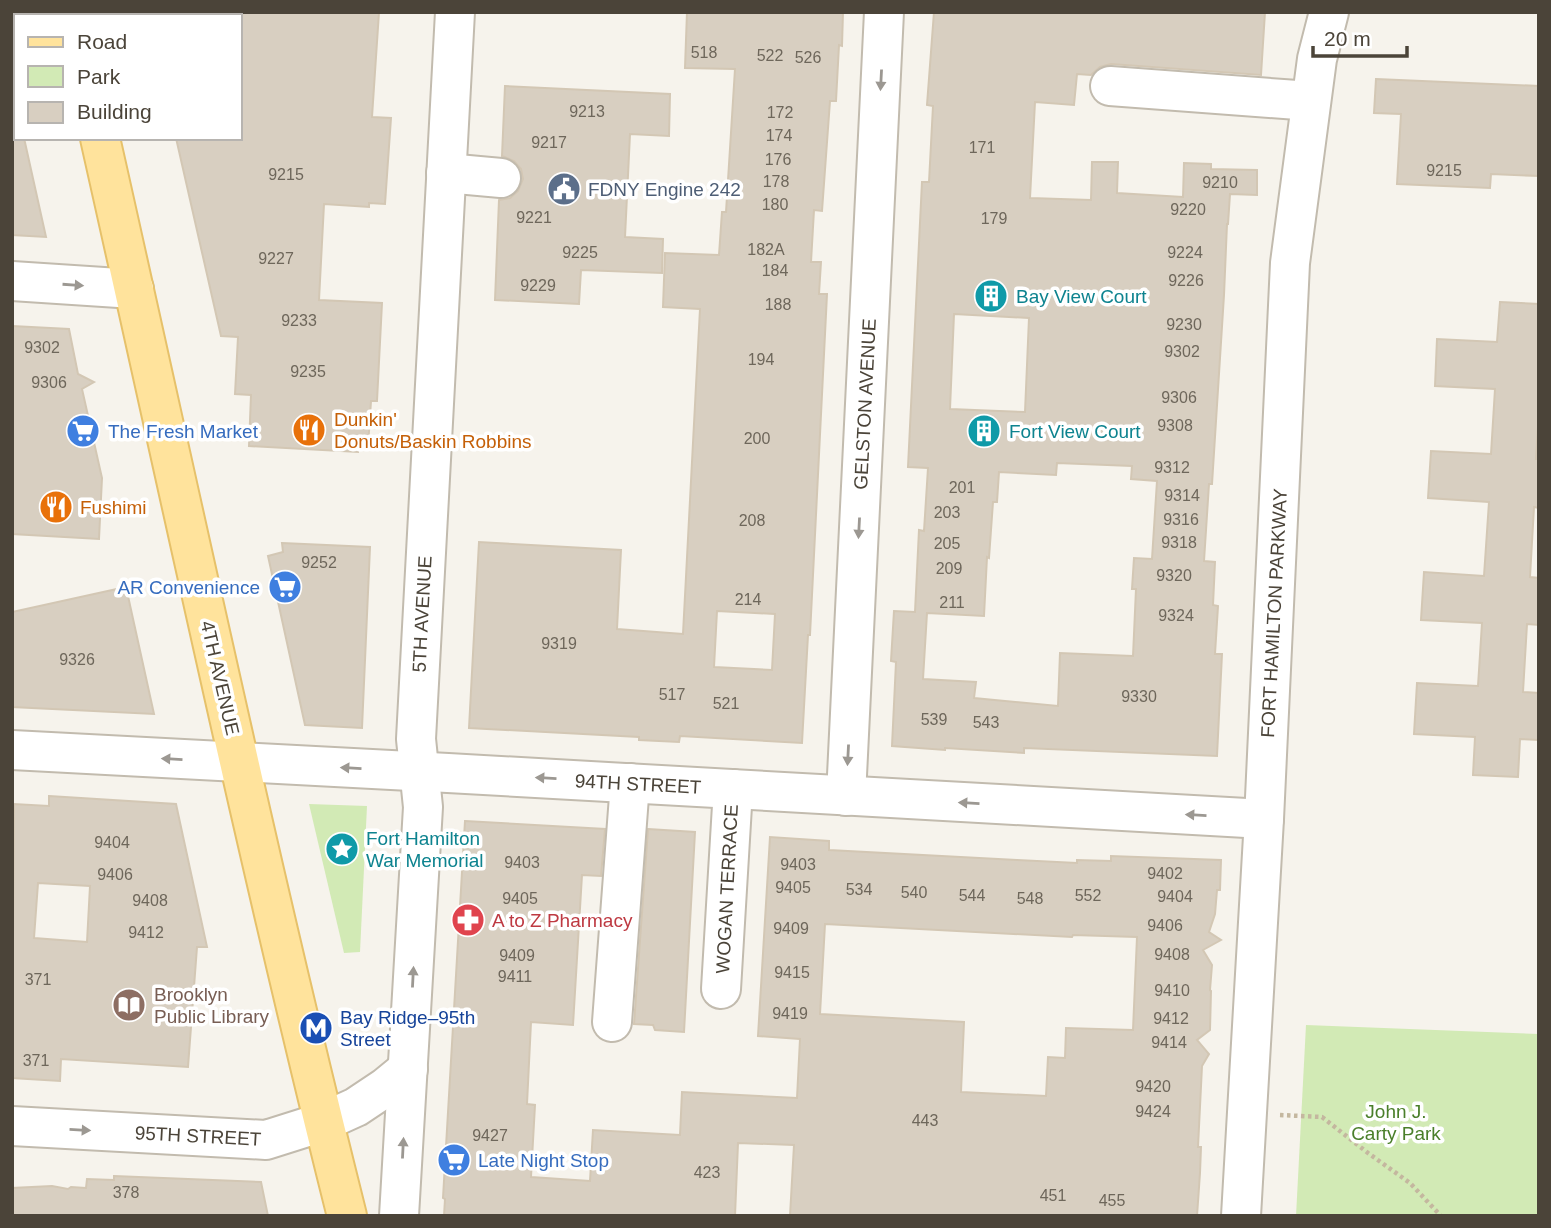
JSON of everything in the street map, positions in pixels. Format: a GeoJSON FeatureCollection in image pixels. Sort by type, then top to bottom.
{"type":"FeatureCollection","features":[{"type":"Feature","properties":{"kind":"main road","name":"4TH AVENUE"},"geometry":{"type":"LineString","coordinates":[[100,140],[231,727],[347,1216]]}},
{"type":"Feature","properties":{"kind":"street","name":"5TH AVENUE"},"geometry":{"type":"LineString","coordinates":[[399,1216],[423,807],[416,739],[455,12]]}},
{"type":"Feature","properties":{"kind":"street","name":"GELSTON AVENUE"},"geometry":{"type":"LineString","coordinates":[[846,796],[884,12]]}},
{"type":"Feature","properties":{"kind":"street","name":"FORT HAMILTON PARKWAY"},"geometry":{"type":"LineString","coordinates":[[1241,1216],[1264,820],[1290,263],[1317,59],[1329,12]]}},
{"type":"Feature","properties":{"kind":"street"},"geometry":{"type":"LineString","coordinates":[[1110,86],[1311,100]]}},
{"type":"Feature","properties":{"kind":"street"},"geometry":{"type":"LineString","coordinates":[[446,173],[501,177]]}},
{"type":"Feature","properties":{"kind":"street"},"geometry":{"type":"LineString","coordinates":[[12,281],[134,289]]}},
{"type":"Feature","properties":{"kind":"street","name":"94TH STREET"},"geometry":{"type":"LineString","coordinates":[[12,750],[1264,820]]}},
{"type":"Feature","properties":{"kind":"street"},"geometry":{"type":"LineString","coordinates":[[611,1021],[630,783]]}},
{"type":"Feature","properties":{"kind":"street","name":"WOGAN TERRACE"},"geometry":{"type":"LineString","coordinates":[[721,989],[733,789]]}},
{"type":"Feature","properties":{"kind":"street","name":"95TH STREET"},"geometry":{"type":"LineString","coordinates":[[12,1126],[266,1140],[323,1122],[356,1107],[408,1069]]}},
{"type":"Feature","properties":{"kind":"path"},"geometry":{"type":"LineString","coordinates":[[1247,1113],[1322,1117],[1410,1184],[1441,1216]]}},
{"type":"Feature","properties":{"kind":"green space"},"geometry":{"type":"Polygon","coordinates":[[[309,804],[367,806],[360,952],[344,953],[309,804]]]}},
{"type":"Feature","properties":{"kind":"green space","name":"John J. Carty Park"},"geometry":{"type":"Polygon","coordinates":[[[1306,1025],[1539,1034],[1539,1216],[1296,1216],[1306,1025]]]}},
{"type":"Feature","properties":{"kind":"building"},"geometry":{"type":"Polygon","coordinates":[[[379,12],[372,117],[391,118],[385,204],[369,203],[369,207],[324,204],[319,300],[382,303],[377,401],[371,401],[368,447],[358,446],[358,452],[249,446],[251,395],[235,394],[238,337],[221,336],[176,140],[242,140],[240,14],[379,12]]]}},
{"type":"Feature","properties":{"kind":"building"},"geometry":{"type":"Polygon","coordinates":[[[687,12],[843,12],[836,101],[830,101],[822,211],[814,210],[811,262],[821,262],[819,294],[827,294],[802,743],[680,736],[679,742],[639,740],[639,737],[469,728],[479,542],[621,550],[617,629],[683,634],[700,309],[663,307],[665,253],[719,255],[722,212],[726,212],[735,69],[685,68],[687,12]],[[717,611],[714,667],[772,670],[775,614],[717,611]]]}},
{"type":"Feature","properties":{"kind":"building"},"geometry":{"type":"Polygon","coordinates":[[[934,12],[1265,12],[1261,75],[1111,64],[1100,67],[1091,75],[1077,74],[1074,105],[1035,102],[1030,198],[1091,200],[1092,162],[1118,162],[1117,193],[1183,197],[1184,163],[1211,164],[1211,169],[1257,170],[1257,195],[1230,194],[1212,484],[1209,484],[1204,561],[1215,562],[1213,605],[1218,606],[1215,654],[1222,654],[1217,756],[1024,748],[1024,753],[892,746],[896,662],[891,661],[894,611],[915,612],[919,530],[924,531],[928,468],[908,467],[922,182],[929,182],[933,106],[927,105],[934,12]],[[954,314],[950,409],[1025,412],[1029,318],[954,314]],[[1057,463],[1056,475],[999,472],[997,502],[993,502],[989,558],[987,557],[984,616],[927,613],[923,679],[976,682],[974,698],[1058,706],[1060,653],[1133,656],[1136,589],[1132,589],[1134,558],[1152,559],[1157,481],[1131,479],[1132,466],[1057,463]]]}},
{"type":"Feature","properties":{"kind":"building"},"geometry":{"type":"Polygon","coordinates":[[[1376,79],[1539,86],[1539,176],[1491,174],[1490,188],[1397,184],[1401,114],[1374,113],[1376,79]]]}},
{"type":"Feature","properties":{"kind":"building"},"geometry":{"type":"Polygon","coordinates":[[[505,86],[670,94],[669,136],[630,134],[625,237],[663,239],[662,273],[581,270],[579,304],[495,300],[499,200],[510,198],[518,191],[523,179],[521,169],[514,161],[502,156],[505,86]]]}},
{"type":"Feature","properties":{"kind":"building"},"geometry":{"type":"Polygon","coordinates":[[[12,137],[14,140],[24,140],[46,237],[12,235],[12,137]]]}},
{"type":"Feature","properties":{"kind":"building"},"geometry":{"type":"Polygon","coordinates":[[[1500,302],[1539,304],[1536,459],[1539,459],[1539,508],[1534,507],[1530,577],[1539,578],[1539,625],[1527,624],[1523,692],[1539,693],[1539,740],[1520,739],[1518,777],[1473,775],[1475,737],[1414,734],[1417,683],[1478,686],[1482,623],[1421,620],[1424,572],[1484,576],[1489,502],[1428,498],[1431,451],[1491,454],[1495,389],[1435,386],[1437,339],[1497,342],[1500,302]]]}},
{"type":"Feature","properties":{"kind":"building"},"geometry":{"type":"Polygon","coordinates":[[[12,326],[69,329],[78,374],[94,382],[82,389],[102,478],[99,539],[12,534],[12,326]]]}},
{"type":"Feature","properties":{"kind":"building"},"geometry":{"type":"Polygon","coordinates":[[[282,543],[370,547],[362,728],[305,725],[268,556],[283,552],[282,543]]]}},
{"type":"Feature","properties":{"kind":"building"},"geometry":{"type":"Polygon","coordinates":[[[126,587],[154,714],[12,707],[12,612],[126,587]]]}},
{"type":"Feature","properties":{"kind":"building"},"geometry":{"type":"Polygon","coordinates":[[[49,796],[176,804],[207,947],[197,947],[188,1067],[61,1059],[60,1081],[12,1078],[14,804],[49,806],[49,796]],[[38,883],[34,938],[87,942],[90,886],[38,883]]]}},
{"type":"Feature","properties":{"kind":"building"},"geometry":{"type":"Polygon","coordinates":[[[465,821],[605,829],[601,876],[582,875],[573,1025],[531,1022],[527,1104],[535,1105],[531,1177],[590,1181],[593,1130],[680,1135],[682,1092],[797,1098],[800,1039],[758,1036],[770,837],[829,841],[829,850],[1017,860],[1077,863],[1077,860],[1111,861],[1111,856],[1221,860],[1220,890],[1217,890],[1215,914],[1209,932],[1221,940],[1203,950],[1212,965],[1210,1030],[1197,1040],[1209,1054],[1202,1066],[1197,1216],[790,1216],[794,1145],[738,1143],[735,1216],[444,1216],[465,821]],[[825,924],[820,1014],[964,1022],[961,1092],[1046,1096],[1048,1057],[1065,1058],[1066,1028],[1133,1030],[1137,937],[1072,937],[825,924]]]}},
{"type":"Feature","properties":{"kind":"building"},"geometry":{"type":"Polygon","coordinates":[[[648,829],[695,832],[684,1032],[655,1030],[653,1025],[634,1024],[648,829]]]}},
{"type":"Feature","properties":{"kind":"building"},"geometry":{"type":"Polygon","coordinates":[[[114,1176],[261,1182],[268,1216],[12,1216],[12,1188],[86,1188],[87,1179],[114,1180],[114,1176]]]}},
{"type":"Feature","properties":{"kind":"place","name":"FDNY Engine 242"},"geometry":{"type":"Point","coordinates":[564,189]}},
{"type":"Feature","properties":{"kind":"place","name":"Bay View Court"},"geometry":{"type":"Point","coordinates":[991,296]}},
{"type":"Feature","properties":{"kind":"place","name":"Dunkin' Donuts/Baskin Robbins"},"geometry":{"type":"Point","coordinates":[309,430]}},
{"type":"Feature","properties":{"kind":"place","name":"The Fresh Market"},"geometry":{"type":"Point","coordinates":[83,431]}},
{"type":"Feature","properties":{"kind":"place","name":"Fort View Court"},"geometry":{"type":"Point","coordinates":[984,431]}},
{"type":"Feature","properties":{"kind":"place","name":"Fushimi"},"geometry":{"type":"Point","coordinates":[56,507]}},
{"type":"Feature","properties":{"kind":"place","name":"AR Convenience"},"geometry":{"type":"Point","coordinates":[285,587]}},
{"type":"Feature","properties":{"kind":"place","name":"Fort Hamilton War Memorial"},"geometry":{"type":"Point","coordinates":[342,849]}},
{"type":"Feature","properties":{"kind":"place","name":"A to Z Pharmacy"},"geometry":{"type":"Point","coordinates":[468,920]}},
{"type":"Feature","properties":{"kind":"place","name":"Brooklyn Public Library"},"geometry":{"type":"Point","coordinates":[129,1005]}},
{"type":"Feature","properties":{"kind":"place","name":"Bay Ridge–95th Street"},"geometry":{"type":"Point","coordinates":[316,1028]}},
{"type":"Feature","properties":{"kind":"place","name":"Late Night Stop"},"geometry":{"type":"Point","coordinates":[454,1160]}}]}
